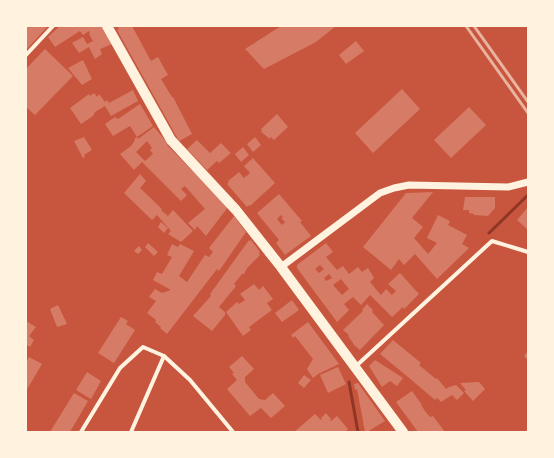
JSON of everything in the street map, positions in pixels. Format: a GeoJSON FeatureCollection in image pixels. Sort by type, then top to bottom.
{"type":"FeatureCollection","features":[{"type":"Feature","properties":{"kind":"main road"},"geometry":{"type":"LineString","coordinates":[[107,26],[171,140],[236,210],[281,267],[403,432]]}},
{"type":"Feature","properties":{"kind":"street"},"geometry":{"type":"LineString","coordinates":[[26,55],[53,26]]}},
{"type":"Feature","properties":{"kind":"street"},"geometry":{"type":"LineString","coordinates":[[281,267],[380,193],[394,188],[409,185],[508,187],[528,182]]}},
{"type":"Feature","properties":{"kind":"street"},"geometry":{"type":"LineString","coordinates":[[354,367],[492,241],[528,252]]}},
{"type":"Feature","properties":{"kind":"street"},"geometry":{"type":"LineString","coordinates":[[81,432],[120,368],[143,347],[164,356],[190,380],[233,432]]}},
{"type":"Feature","properties":{"kind":"street"},"geometry":{"type":"LineString","coordinates":[[131,432],[164,356]]}},
{"type":"Feature","properties":{"kind":"building"},"geometry":{"type":"Polygon","coordinates":[[[26,26],[48,26],[26,50],[26,26]]]}},
{"type":"Feature","properties":{"kind":"building"},"geometry":{"type":"Polygon","coordinates":[[[60,26],[102,26],[112,44],[100,49],[102,54],[95,59],[89,47],[79,53],[72,43],[83,37],[87,44],[93,41],[89,31],[83,35],[80,31],[55,47],[48,37],[60,26]]]}},
{"type":"Feature","properties":{"kind":"building"},"geometry":{"type":"Polygon","coordinates":[[[117,26],[132,26],[151,61],[158,57],[168,75],[161,79],[173,97],[192,134],[179,141],[117,30],[119,29],[117,26]]]}},
{"type":"Feature","properties":{"kind":"building"},"geometry":{"type":"Polygon","coordinates":[[[281,26],[336,26],[316,42],[264,69],[245,49],[281,26]]]}},
{"type":"Feature","properties":{"kind":"building"},"geometry":{"type":"Polygon","coordinates":[[[356,41],[364,51],[346,64],[339,55],[356,41]]]}},
{"type":"Feature","properties":{"kind":"building"},"geometry":{"type":"Polygon","coordinates":[[[45,49],[73,76],[35,115],[26,107],[26,69],[45,49]]]}},
{"type":"Feature","properties":{"kind":"building"},"geometry":{"type":"Polygon","coordinates":[[[83,60],[92,79],[82,85],[68,68],[83,60]]]}},
{"type":"Feature","properties":{"kind":"building"},"geometry":{"type":"Polygon","coordinates":[[[402,89],[420,109],[373,153],[355,133],[402,89]]]}},
{"type":"Feature","properties":{"kind":"building"},"geometry":{"type":"Polygon","coordinates":[[[133,90],[138,101],[111,116],[105,106],[81,124],[70,108],[89,94],[90,96],[94,93],[97,97],[99,94],[105,102],[107,100],[109,103],[133,90]]]}},
{"type":"Feature","properties":{"kind":"building"},"geometry":{"type":"Polygon","coordinates":[[[140,104],[153,126],[137,137],[130,126],[113,136],[105,124],[115,117],[118,119],[140,104]]]}},
{"type":"Feature","properties":{"kind":"building"},"geometry":{"type":"Polygon","coordinates":[[[469,107],[486,125],[451,158],[434,140],[469,107]]]}},
{"type":"Feature","properties":{"kind":"building"},"geometry":{"type":"Polygon","coordinates":[[[277,114],[288,127],[274,140],[271,137],[270,139],[261,132],[261,129],[277,114]]]}},
{"type":"Feature","properties":{"kind":"building"},"geometry":{"type":"Polygon","coordinates":[[[154,127],[168,144],[167,145],[228,207],[206,236],[197,226],[195,230],[188,223],[205,209],[185,186],[181,189],[187,195],[181,201],[142,162],[134,170],[120,154],[131,146],[135,140],[134,139],[137,137],[138,139],[154,127]],[[147,141],[136,152],[145,161],[153,154],[150,150],[152,148],[147,141]]]}},
{"type":"Feature","properties":{"kind":"building"},"geometry":{"type":"Polygon","coordinates":[[[84,137],[92,150],[84,155],[85,157],[83,158],[74,141],[84,137]]]}},
{"type":"Feature","properties":{"kind":"building"},"geometry":{"type":"Polygon","coordinates":[[[255,137],[261,145],[253,152],[247,144],[255,137]]]}},
{"type":"Feature","properties":{"kind":"building"},"geometry":{"type":"Polygon","coordinates":[[[197,140],[210,153],[221,143],[231,153],[219,163],[217,161],[207,170],[187,149],[197,140]]]}},
{"type":"Feature","properties":{"kind":"building"},"geometry":{"type":"Polygon","coordinates":[[[243,147],[249,155],[241,162],[235,154],[243,147]]]}},
{"type":"Feature","properties":{"kind":"building"},"geometry":{"type":"Polygon","coordinates":[[[253,158],[275,183],[247,207],[227,184],[229,182],[228,181],[239,172],[244,178],[250,173],[244,166],[253,158]]]}},
{"type":"Feature","properties":{"kind":"building"},"geometry":{"type":"Polygon","coordinates":[[[140,174],[146,181],[140,188],[168,216],[173,210],[193,231],[181,242],[168,234],[171,231],[157,215],[152,220],[124,193],[140,174]]]}},
{"type":"Feature","properties":{"kind":"building"},"geometry":{"type":"Polygon","coordinates":[[[433,192],[412,218],[423,227],[414,238],[428,254],[437,243],[427,238],[438,215],[450,221],[448,225],[467,235],[462,244],[469,248],[437,279],[415,254],[404,265],[399,259],[391,270],[363,247],[406,193],[433,192]]]}},
{"type":"Feature","properties":{"kind":"building"},"geometry":{"type":"Polygon","coordinates":[[[279,194],[302,221],[300,222],[311,236],[285,255],[276,243],[279,240],[257,213],[279,194]],[[281,215],[277,219],[282,225],[285,222],[281,218],[283,217],[281,215]]]}},
{"type":"Feature","properties":{"kind":"building"},"geometry":{"type":"Polygon","coordinates":[[[465,197],[495,197],[495,208],[488,216],[474,215],[469,213],[469,210],[463,210],[465,197]]]}},
{"type":"Feature","properties":{"kind":"building"},"geometry":{"type":"Polygon","coordinates":[[[528,207],[528,230],[517,220],[528,207]]]}},
{"type":"Feature","properties":{"kind":"building"},"geometry":{"type":"Polygon","coordinates":[[[234,216],[246,232],[219,271],[217,269],[167,334],[155,322],[156,320],[147,313],[156,301],[149,297],[155,289],[162,293],[171,290],[153,280],[157,272],[162,274],[172,257],[167,255],[172,244],[178,247],[180,244],[194,251],[179,276],[187,282],[205,255],[209,257],[213,252],[209,248],[234,216]]]}},
{"type":"Feature","properties":{"kind":"building"},"geometry":{"type":"Polygon","coordinates":[[[161,222],[168,228],[164,233],[158,227],[161,222]]]}},
{"type":"Feature","properties":{"kind":"building"},"geometry":{"type":"Polygon","coordinates":[[[249,240],[251,240],[260,252],[260,255],[234,284],[236,286],[219,307],[225,312],[225,315],[212,331],[193,316],[211,296],[210,294],[249,240]]]}},
{"type":"Feature","properties":{"kind":"building"},"geometry":{"type":"Polygon","coordinates":[[[148,243],[158,252],[154,256],[145,247],[148,243]]]}},
{"type":"Feature","properties":{"kind":"building"},"geometry":{"type":"Polygon","coordinates":[[[326,243],[333,252],[326,257],[337,270],[343,266],[349,274],[358,267],[362,272],[368,268],[374,278],[370,282],[381,295],[386,289],[392,295],[396,291],[388,284],[400,273],[419,294],[404,309],[403,307],[392,317],[370,295],[361,305],[353,297],[344,304],[349,310],[337,322],[297,268],[297,265],[326,243]],[[320,265],[315,269],[319,273],[324,269],[320,265]],[[329,274],[324,278],[326,281],[332,278],[329,274]],[[341,279],[333,285],[342,295],[349,289],[341,279]]]}},
{"type":"Feature","properties":{"kind":"building"},"geometry":{"type":"Polygon","coordinates":[[[139,246],[142,250],[138,254],[134,251],[139,246]]]}},
{"type":"Feature","properties":{"kind":"building"},"geometry":{"type":"Polygon","coordinates":[[[254,284],[259,290],[263,286],[273,299],[267,303],[272,310],[249,327],[251,330],[243,336],[226,312],[237,302],[239,304],[245,300],[240,294],[254,284]]]}},
{"type":"Feature","properties":{"kind":"building"},"geometry":{"type":"Polygon","coordinates":[[[292,300],[299,310],[282,322],[275,313],[292,300]]]}},
{"type":"Feature","properties":{"kind":"building"},"geometry":{"type":"Polygon","coordinates":[[[367,304],[384,325],[360,350],[353,344],[348,336],[349,335],[343,330],[363,311],[362,310],[367,304]]]}},
{"type":"Feature","properties":{"kind":"building"},"geometry":{"type":"Polygon","coordinates":[[[58,305],[67,324],[57,327],[50,309],[58,305]]]}},
{"type":"Feature","properties":{"kind":"building"},"geometry":{"type":"Polygon","coordinates":[[[121,317],[128,321],[126,324],[135,330],[114,363],[98,353],[121,317]]]}},
{"type":"Feature","properties":{"kind":"building"},"geometry":{"type":"Polygon","coordinates":[[[26,321],[36,327],[29,336],[34,340],[30,347],[26,344],[26,321]]]}},
{"type":"Feature","properties":{"kind":"building"},"geometry":{"type":"Polygon","coordinates":[[[308,322],[339,364],[313,378],[307,369],[313,359],[295,336],[293,338],[291,335],[308,322]]]}},
{"type":"Feature","properties":{"kind":"building"},"geometry":{"type":"Polygon","coordinates":[[[393,340],[421,363],[419,365],[436,379],[437,378],[446,389],[456,385],[464,393],[457,400],[452,395],[441,402],[437,398],[435,400],[380,354],[393,340]]]}},
{"type":"Feature","properties":{"kind":"building"},"geometry":{"type":"Polygon","coordinates":[[[528,351],[528,360],[524,356],[528,351]]]}},
{"type":"Feature","properties":{"kind":"building"},"geometry":{"type":"Polygon","coordinates":[[[242,356],[254,369],[245,377],[245,382],[259,399],[265,400],[273,393],[285,406],[271,418],[261,408],[250,416],[227,389],[237,380],[229,367],[242,356]]]}},
{"type":"Feature","properties":{"kind":"building"},"geometry":{"type":"Polygon","coordinates":[[[29,357],[42,364],[26,391],[26,363],[29,357]]]}},
{"type":"Feature","properties":{"kind":"building"},"geometry":{"type":"Polygon","coordinates":[[[375,360],[403,378],[397,386],[390,381],[382,387],[369,366],[375,360]]]}},
{"type":"Feature","properties":{"kind":"building"},"geometry":{"type":"Polygon","coordinates":[[[338,367],[346,384],[328,393],[320,375],[338,367]]]}},
{"type":"Feature","properties":{"kind":"building"},"geometry":{"type":"Polygon","coordinates":[[[87,372],[101,381],[91,399],[76,390],[87,372]]]}},
{"type":"Feature","properties":{"kind":"building"},"geometry":{"type":"Polygon","coordinates":[[[304,375],[311,380],[304,388],[298,383],[304,375]]]}},
{"type":"Feature","properties":{"kind":"building"},"geometry":{"type":"Polygon","coordinates":[[[479,382],[485,389],[473,401],[464,391],[466,390],[460,383],[479,382]]]}},
{"type":"Feature","properties":{"kind":"building"},"geometry":{"type":"Polygon","coordinates":[[[358,383],[385,421],[367,432],[365,432],[357,389],[355,390],[354,384],[358,383]]]}},
{"type":"Feature","properties":{"kind":"building"},"geometry":{"type":"Polygon","coordinates":[[[412,391],[425,411],[430,417],[433,416],[445,432],[418,432],[396,402],[412,391]]]}},
{"type":"Feature","properties":{"kind":"building"},"geometry":{"type":"Polygon","coordinates":[[[74,393],[88,401],[70,432],[50,432],[74,393]]]}},
{"type":"Feature","properties":{"kind":"building"},"geometry":{"type":"Polygon","coordinates":[[[326,413],[331,421],[337,416],[348,429],[345,432],[294,432],[315,414],[321,420],[326,413]]]}},
{"type":"Feature","properties":{"kind":"waterway"},"geometry":{"type":"LineString","coordinates":[[489,233],[528,195]]}},
{"type":"Feature","properties":{"kind":"waterway"},"geometry":{"type":"LineString","coordinates":[[349,382],[358,432]]}},
{"type":"Feature","properties":{"kind":"railway"},"geometry":{"type":"LineString","coordinates":[[466,26],[528,113]]}},
{"type":"Feature","properties":{"kind":"railway"},"geometry":{"type":"LineString","coordinates":[[474,26],[528,102]]}}]}
